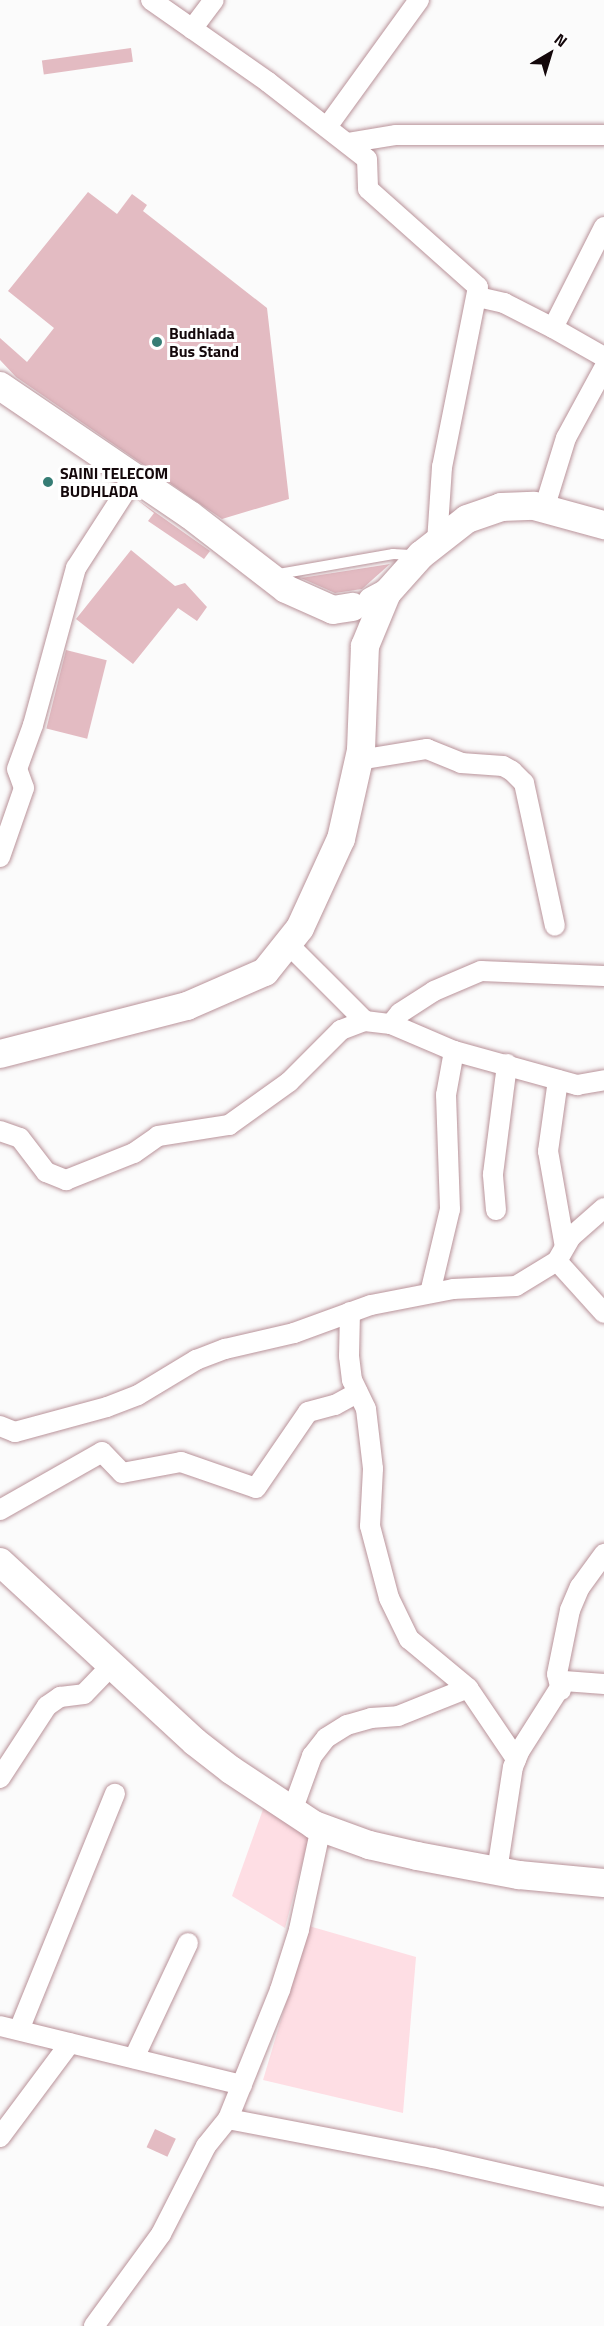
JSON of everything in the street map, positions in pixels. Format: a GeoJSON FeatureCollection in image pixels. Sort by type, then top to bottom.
{"type":"FeatureCollection","features":[{"type":"Feature","properties":{"kind":"street"},"geometry":{"type":"LineString","coordinates":[[151,0],[368,159],[368,189],[478,287],[478,297],[442,468],[429,548]]}},
{"type":"Feature","properties":{"kind":"street"},"geometry":{"type":"LineString","coordinates":[[192,29],[214,0]]}},
{"type":"Feature","properties":{"kind":"street"},"geometry":{"type":"LineString","coordinates":[[327,127],[419,0]]}},
{"type":"Feature","properties":{"kind":"street"},"geometry":{"type":"LineString","coordinates":[[347,143],[396,135],[604,135]]}},
{"type":"Feature","properties":{"kind":"street"},"geometry":{"type":"LineString","coordinates":[[553,328],[604,227]]}},
{"type":"Feature","properties":{"kind":"street"},"geometry":{"type":"LineString","coordinates":[[478,297],[504,303],[604,357]]}},
{"type":"Feature","properties":{"kind":"street"},"geometry":{"type":"LineString","coordinates":[[544,509],[566,438],[604,368]]}},
{"type":"Feature","properties":{"kind":"street"},"geometry":{"type":"LineString","coordinates":[[0,386],[190,515],[267,576],[306,601],[361,616]]}},
{"type":"Feature","properties":{"kind":"street"},"geometry":{"type":"LineString","coordinates":[[0,857],[24,788],[17,769],[33,725],[76,568],[134,478]]}},
{"type":"Feature","properties":{"kind":"street"},"geometry":{"type":"LineString","coordinates":[[0,1054],[187,1006],[226,991],[265,972],[288,944],[305,918],[341,839],[359,760],[361,616],[429,548],[467,519],[501,507],[544,509],[604,525]]}},
{"type":"Feature","properties":{"kind":"street"},"geometry":{"type":"LineString","coordinates":[[359,760],[427,749],[460,764],[503,766],[512,771],[524,783],[555,926]]}},
{"type":"Feature","properties":{"kind":"street"},"geometry":{"type":"LineString","coordinates":[[288,944],[365,1021]]}},
{"type":"Feature","properties":{"kind":"street"},"geometry":{"type":"LineString","coordinates":[[391,1024],[400,1013],[434,991],[482,971],[604,976]]}},
{"type":"Feature","properties":{"kind":"street"},"geometry":{"type":"LineString","coordinates":[[0,1131],[20,1137],[46,1172],[66,1180],[134,1153],[158,1136],[229,1125],[289,1082],[341,1030],[353,1022],[391,1024],[453,1050],[577,1085],[604,1080]]}},
{"type":"Feature","properties":{"kind":"street"},"geometry":{"type":"LineString","coordinates":[[430,1293],[450,1209],[446,1095],[453,1050]]}},
{"type":"Feature","properties":{"kind":"street"},"geometry":{"type":"LineString","coordinates":[[496,1210],[493,1174],[507,1064]]}},
{"type":"Feature","properties":{"kind":"street"},"geometry":{"type":"LineString","coordinates":[[558,1080],[548,1151],[561,1254],[604,1313]]}},
{"type":"Feature","properties":{"kind":"street"},"geometry":{"type":"LineString","coordinates":[[0,1426],[15,1432],[107,1407],[138,1395],[196,1360],[225,1348],[294,1334],[350,1312],[430,1293],[516,1286],[561,1254],[604,1208]]}},
{"type":"Feature","properties":{"kind":"street"},"geometry":{"type":"LineString","coordinates":[[350,1312],[349,1356],[358,1392],[366,1409],[373,1469],[370,1526],[389,1598],[409,1639],[468,1688],[516,1759]]}},
{"type":"Feature","properties":{"kind":"street"},"geometry":{"type":"LineString","coordinates":[[0,1510],[102,1452],[122,1473],[181,1462],[256,1488],[308,1412],[335,1405],[358,1392]]}},
{"type":"Feature","properties":{"kind":"street"},"geometry":{"type":"LineString","coordinates":[[561,1690],[557,1674],[570,1610],[580,1587],[604,1554]]}},
{"type":"Feature","properties":{"kind":"street"},"geometry":{"type":"LineString","coordinates":[[0,1562],[195,1742],[292,1811],[321,1827],[369,1845],[497,1871],[604,1883]]}},
{"type":"Feature","properties":{"kind":"street"},"geometry":{"type":"LineString","coordinates":[[0,1778],[47,1706],[60,1697],[84,1694],[113,1664]]}},
{"type":"Feature","properties":{"kind":"street"},"geometry":{"type":"LineString","coordinates":[[497,1871],[516,1759],[561,1690],[564,1681],[604,1684]]}},
{"type":"Feature","properties":{"kind":"street"},"geometry":{"type":"LineString","coordinates":[[292,1811],[312,1756],[326,1738],[347,1725],[371,1718],[398,1716],[468,1688]]}},
{"type":"Feature","properties":{"kind":"street"},"geometry":{"type":"LineString","coordinates":[[115,1794],[9,2028],[242,2085]]}},
{"type":"Feature","properties":{"kind":"street"},"geometry":{"type":"LineString","coordinates":[[94,2326],[161,2234],[206,2146],[228,2119],[272,2012],[299,1930],[321,1827]]}},
{"type":"Feature","properties":{"kind":"street"},"geometry":{"type":"LineString","coordinates":[[134,2058],[188,1943]]}},
{"type":"Feature","properties":{"kind":"street"},"geometry":{"type":"LineString","coordinates":[[0,2137],[70,2043]]}},
{"type":"Feature","properties":{"kind":"street"},"geometry":{"type":"LineString","coordinates":[[228,2119],[434,2158],[604,2197]]}},
{"type":"Feature","properties":{"kind":"lane"},"geometry":{"type":"LineString","coordinates":[[267,576],[429,548]]}},
{"type":"Feature","properties":{"kind":"shaded area"},"geometry":{"type":"Polygon","coordinates":[[[266,1801],[311,1829],[285,1928],[232,1896],[266,1801]]]}},
{"type":"Feature","properties":{"kind":"shaded area"},"geometry":{"type":"Polygon","coordinates":[[[309,1926],[416,1957],[403,2113],[263,2080],[309,1926]]]}},
{"type":"Feature","properties":{"kind":"building"},"geometry":{"type":"Polygon","coordinates":[[[131,48],[133,62],[44,74],[42,61],[131,48]]]}},
{"type":"Feature","properties":{"kind":"building","name":"Budhlada Bus Stand"},"geometry":{"type":"Polygon","coordinates":[[[88,192],[117,214],[132,194],[147,205],[143,211],[267,308],[289,499],[222,519],[16,377],[0,360],[0,338],[27,362],[54,328],[8,291],[88,192]]]}},
{"type":"Feature","properties":{"kind":"building"},"geometry":{"type":"Polygon","coordinates":[[[135,498],[210,551],[204,559],[148,521],[154,513],[135,498]]]}},
{"type":"Feature","properties":{"kind":"building"},"geometry":{"type":"Polygon","coordinates":[[[131,550],[175,586],[185,583],[207,607],[197,621],[178,608],[133,664],[76,619],[131,550]]]}},
{"type":"Feature","properties":{"kind":"building"},"geometry":{"type":"Polygon","coordinates":[[[390,564],[362,589],[335,593],[301,578],[390,564]]]}},
{"type":"Feature","properties":{"kind":"building"},"geometry":{"type":"Polygon","coordinates":[[[66,650],[107,660],[87,739],[46,729],[66,650]]]}},
{"type":"Feature","properties":{"kind":"building"},"geometry":{"type":"Polygon","coordinates":[[[155,2129],[176,2139],[167,2157],[147,2147],[155,2129]]]}},
{"type":"Feature","properties":{"kind":"place","name":"Budhlada Bus Stand"},"geometry":{"type":"Point","coordinates":[157,342]}},
{"type":"Feature","properties":{"kind":"place","name":"SAINI TELECOM BUDHLADA"},"geometry":{"type":"Point","coordinates":[48,482]}}]}
